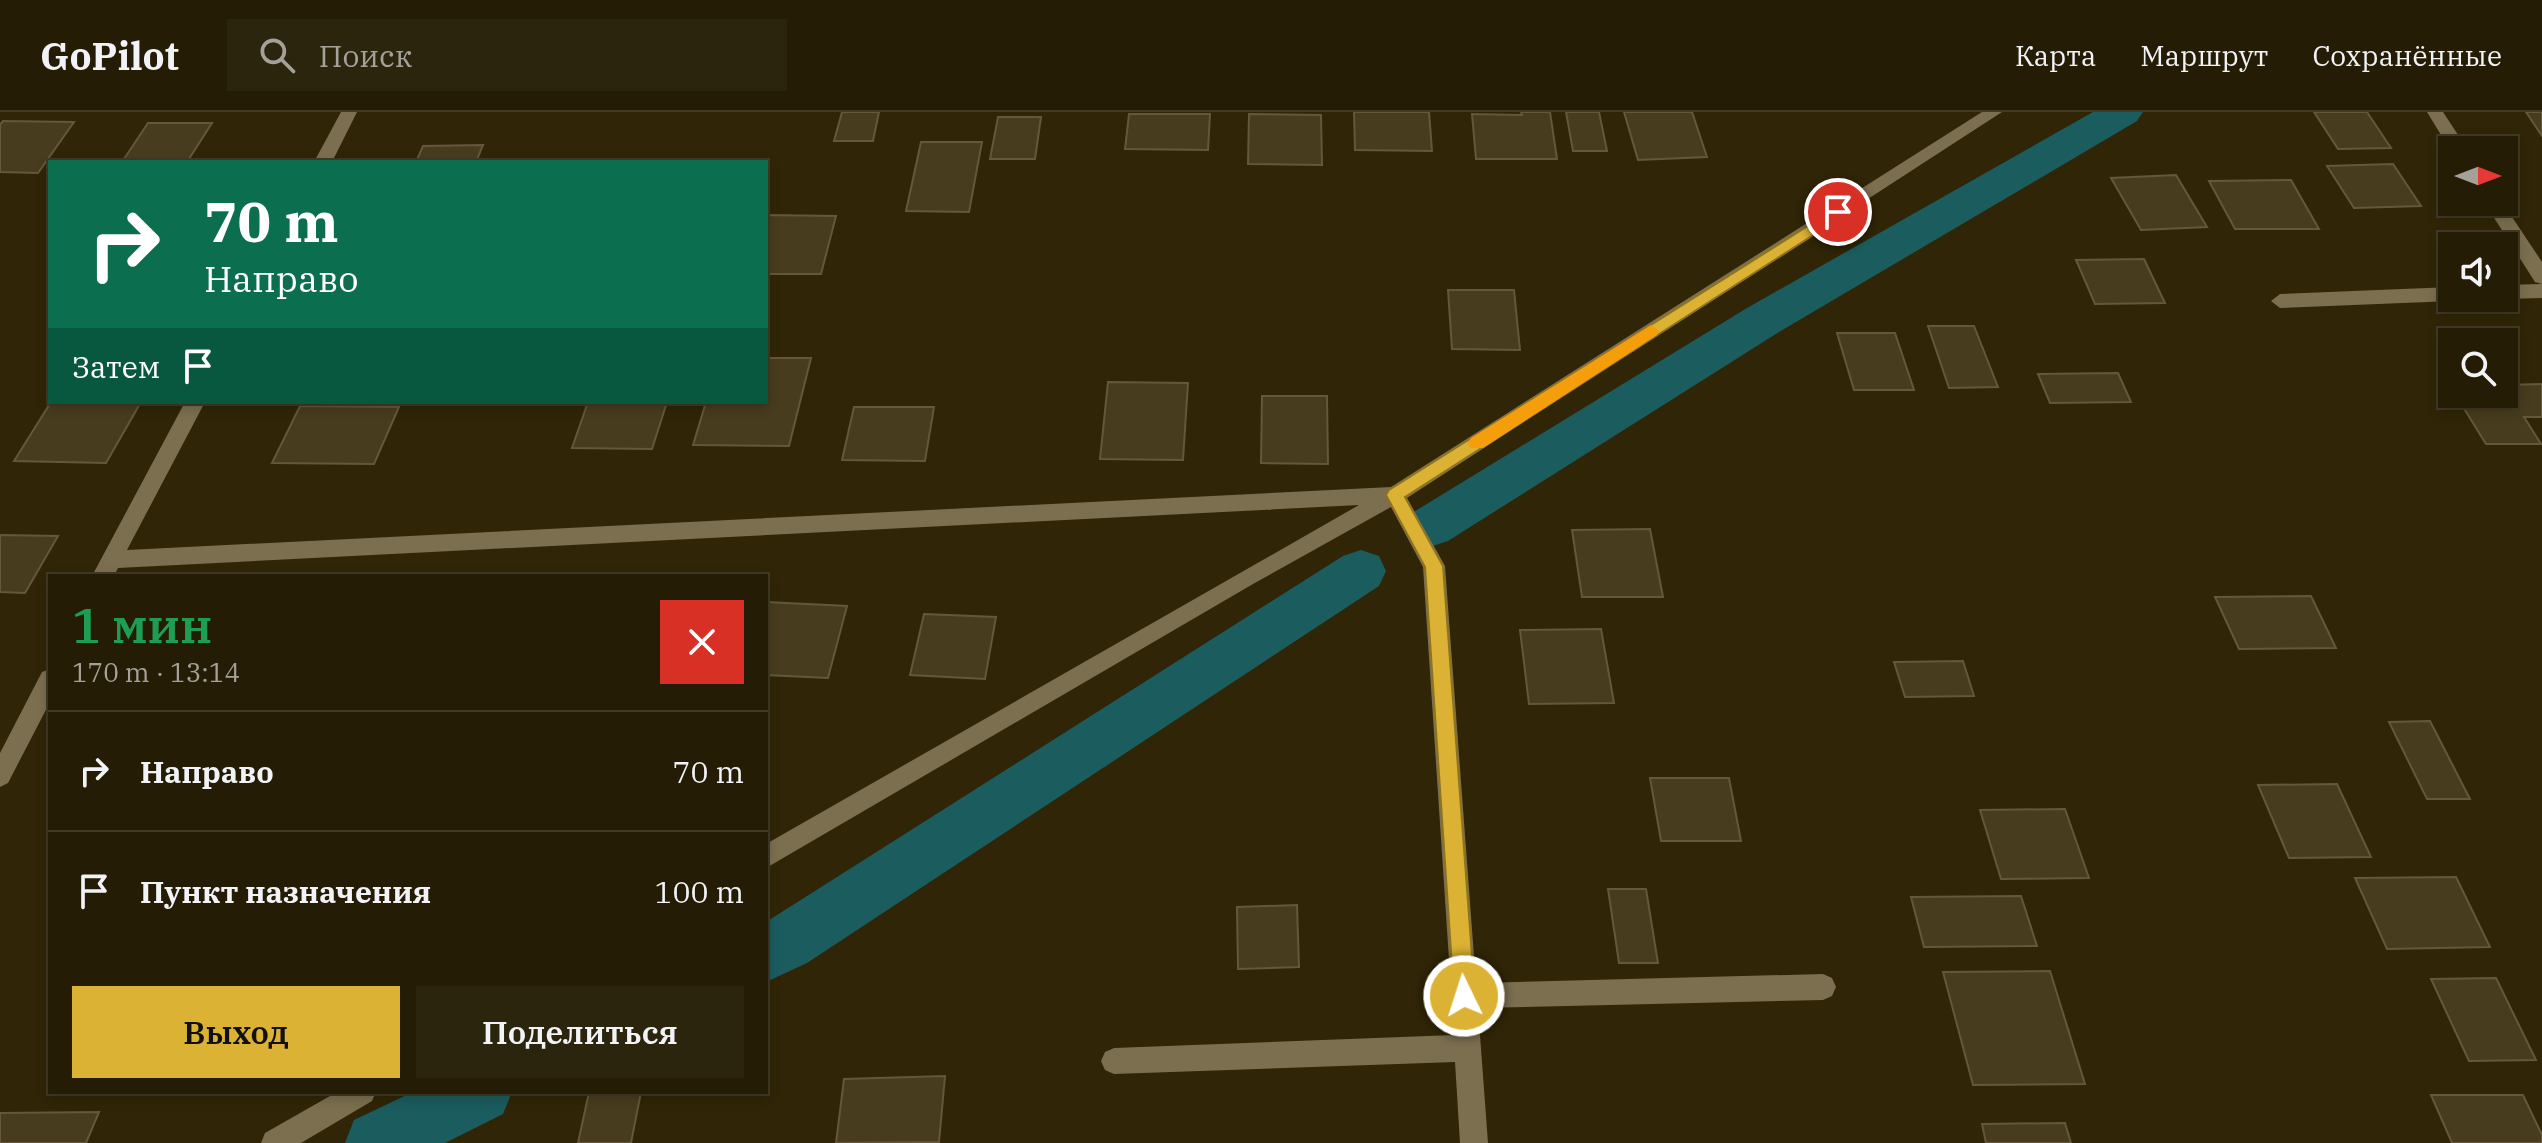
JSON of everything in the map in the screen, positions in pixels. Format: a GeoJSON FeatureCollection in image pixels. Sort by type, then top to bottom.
{"type":"FeatureCollection","features":[{"type":"Feature","properties":{"kind":"street"},"geometry":{"type":"LineString","coordinates":[[324,160],[349,112]]}},
{"type":"Feature","properties":{"kind":"street"},"geometry":{"type":"LineString","coordinates":[[768,856],[1245,578],[1395,495],[1994,112]]}},
{"type":"Feature","properties":{"kind":"street"},"geometry":{"type":"LineString","coordinates":[[2435,112],[2450,136]]}},
{"type":"Feature","properties":{"kind":"street"},"geometry":{"type":"LineString","coordinates":[[2502,216],[2542,277]]}},
{"type":"Feature","properties":{"kind":"street"},"geometry":{"type":"LineString","coordinates":[[2518,292],[2542,291]]}},
{"type":"Feature","properties":{"kind":"street"},"geometry":{"type":"LineString","coordinates":[[2280,301],[2438,295]]}},
{"type":"Feature","properties":{"kind":"street"},"geometry":{"type":"LineString","coordinates":[[107,568],[194,404]]}},
{"type":"Feature","properties":{"kind":"street"},"geometry":{"type":"LineString","coordinates":[[107,568],[1395,495]]}},
{"type":"Feature","properties":{"kind":"street"},"geometry":{"type":"LineString","coordinates":[[1395,495],[1434,566],[1474,1143]]}},
{"type":"Feature","properties":{"kind":"street"},"geometry":{"type":"LineString","coordinates":[[0,776],[48,683]]}},
{"type":"Feature","properties":{"kind":"street"},"geometry":{"type":"LineString","coordinates":[[1464,996],[1823,987]]}},
{"type":"Feature","properties":{"kind":"street"},"geometry":{"type":"LineString","coordinates":[[1114,1061],[1468,1048]]}},
{"type":"Feature","properties":{"kind":"street"},"geometry":{"type":"LineString","coordinates":[[275,1143],[360,1094]]}},
{"type":"Feature","properties":{"kind":"building"},"geometry":{"type":"Polygon","coordinates":[[[842,112],[879,112],[873,141],[834,141],[842,112]]]}},
{"type":"Feature","properties":{"kind":"building"},"geometry":{"type":"Polygon","coordinates":[[[1354,112],[1429,112],[1432,151],[1355,150],[1354,112]]]}},
{"type":"Feature","properties":{"kind":"building"},"geometry":{"type":"Polygon","coordinates":[[[1521,112],[1550,112],[1557,159],[1476,159],[1472,114],[1522,115],[1521,112]]]}},
{"type":"Feature","properties":{"kind":"building"},"geometry":{"type":"Polygon","coordinates":[[[1566,112],[1599,112],[1607,151],[1573,151],[1566,112]]]}},
{"type":"Feature","properties":{"kind":"building"},"geometry":{"type":"Polygon","coordinates":[[[1624,112],[1692,112],[1707,157],[1638,160],[1624,112]]]}},
{"type":"Feature","properties":{"kind":"building"},"geometry":{"type":"Polygon","coordinates":[[[2314,112],[2367,112],[2391,148],[2338,149],[2314,112]]]}},
{"type":"Feature","properties":{"kind":"building"},"geometry":{"type":"Polygon","coordinates":[[[2526,112],[2542,112],[2542,136],[2526,112]]]}},
{"type":"Feature","properties":{"kind":"building"},"geometry":{"type":"Polygon","coordinates":[[[1129,114],[1210,114],[1208,150],[1125,149],[1129,114]]]}},
{"type":"Feature","properties":{"kind":"building"},"geometry":{"type":"Polygon","coordinates":[[[1249,114],[1321,115],[1322,165],[1248,164],[1249,114]]]}},
{"type":"Feature","properties":{"kind":"building"},"geometry":{"type":"Polygon","coordinates":[[[998,117],[1041,117],[1035,159],[990,159],[998,117]]]}},
{"type":"Feature","properties":{"kind":"building"},"geometry":{"type":"Polygon","coordinates":[[[3,121],[74,122],[38,173],[0,172],[0,125],[3,121]]]}},
{"type":"Feature","properties":{"kind":"building"},"geometry":{"type":"Polygon","coordinates":[[[148,123],[212,123],[188,160],[123,160],[148,123]]]}},
{"type":"Feature","properties":{"kind":"building"},"geometry":{"type":"Polygon","coordinates":[[[921,142],[982,142],[969,212],[906,211],[921,142]]]}},
{"type":"Feature","properties":{"kind":"building"},"geometry":{"type":"Polygon","coordinates":[[[483,145],[477,160],[417,160],[423,146],[483,145]]]}},
{"type":"Feature","properties":{"kind":"building"},"geometry":{"type":"Polygon","coordinates":[[[2393,164],[2421,206],[2354,208],[2327,166],[2393,164]]]}},
{"type":"Feature","properties":{"kind":"building"},"geometry":{"type":"Polygon","coordinates":[[[2176,175],[2207,227],[2141,230],[2111,178],[2176,175]]]}},
{"type":"Feature","properties":{"kind":"building"},"geometry":{"type":"Polygon","coordinates":[[[2291,180],[2319,229],[2235,229],[2209,181],[2291,180]]]}},
{"type":"Feature","properties":{"kind":"building"},"geometry":{"type":"Polygon","coordinates":[[[768,215],[836,216],[821,274],[768,274],[768,215]]]}},
{"type":"Feature","properties":{"kind":"building"},"geometry":{"type":"Polygon","coordinates":[[[2144,259],[2165,303],[2095,304],[2076,260],[2144,259]]]}},
{"type":"Feature","properties":{"kind":"building"},"geometry":{"type":"Polygon","coordinates":[[[1448,290],[1514,290],[1520,350],[1452,349],[1448,290]]]}},
{"type":"Feature","properties":{"kind":"building"},"geometry":{"type":"Polygon","coordinates":[[[1928,326],[1974,326],[1998,387],[1949,388],[1928,326]]]}},
{"type":"Feature","properties":{"kind":"building"},"geometry":{"type":"Polygon","coordinates":[[[1837,333],[1895,333],[1914,390],[1854,390],[1837,333]]]}},
{"type":"Feature","properties":{"kind":"building"},"geometry":{"type":"Polygon","coordinates":[[[768,358],[811,358],[789,446],[693,445],[705,404],[768,404],[768,358]]]}},
{"type":"Feature","properties":{"kind":"building"},"geometry":{"type":"Polygon","coordinates":[[[2118,373],[2131,402],[2050,403],[2038,374],[2118,373]]]}},
{"type":"Feature","properties":{"kind":"building"},"geometry":{"type":"Polygon","coordinates":[[[1108,382],[1188,383],[1183,460],[1100,459],[1108,382]]]}},
{"type":"Feature","properties":{"kind":"building"},"geometry":{"type":"Polygon","coordinates":[[[2542,384],[2542,417],[2524,417],[2541,444],[2486,444],[2464,408],[2518,408],[2518,385],[2542,384]]]}},
{"type":"Feature","properties":{"kind":"building"},"geometry":{"type":"Polygon","coordinates":[[[1262,396],[1327,396],[1328,464],[1261,463],[1262,396]]]}},
{"type":"Feature","properties":{"kind":"building"},"geometry":{"type":"Polygon","coordinates":[[[50,404],[140,404],[106,463],[14,461],[50,404]]]}},
{"type":"Feature","properties":{"kind":"building"},"geometry":{"type":"Polygon","coordinates":[[[587,404],[666,404],[652,449],[572,448],[587,404]]]}},
{"type":"Feature","properties":{"kind":"building"},"geometry":{"type":"Polygon","coordinates":[[[300,406],[399,407],[374,464],[272,463],[300,406]]]}},
{"type":"Feature","properties":{"kind":"building"},"geometry":{"type":"Polygon","coordinates":[[[854,407],[934,407],[925,461],[842,460],[854,407]]]}},
{"type":"Feature","properties":{"kind":"building"},"geometry":{"type":"Polygon","coordinates":[[[1650,529],[1663,597],[1582,597],[1572,530],[1650,529]]]}},
{"type":"Feature","properties":{"kind":"building"},"geometry":{"type":"Polygon","coordinates":[[[0,535],[58,536],[25,593],[0,592],[0,535]]]}},
{"type":"Feature","properties":{"kind":"building"},"geometry":{"type":"Polygon","coordinates":[[[2311,596],[2336,648],[2239,649],[2215,597],[2311,596]]]}},
{"type":"Feature","properties":{"kind":"building"},"geometry":{"type":"Polygon","coordinates":[[[768,602],[847,606],[828,678],[768,675],[768,602]]]}},
{"type":"Feature","properties":{"kind":"building"},"geometry":{"type":"Polygon","coordinates":[[[924,614],[996,617],[985,679],[910,675],[924,614]]]}},
{"type":"Feature","properties":{"kind":"building"},"geometry":{"type":"Polygon","coordinates":[[[1601,629],[1614,703],[1529,704],[1520,630],[1601,629]]]}},
{"type":"Feature","properties":{"kind":"building"},"geometry":{"type":"Polygon","coordinates":[[[1963,661],[1974,696],[1905,697],[1894,662],[1963,661]]]}},
{"type":"Feature","properties":{"kind":"building"},"geometry":{"type":"Polygon","coordinates":[[[2430,721],[2470,799],[2427,799],[2389,722],[2430,721]]]}},
{"type":"Feature","properties":{"kind":"building"},"geometry":{"type":"Polygon","coordinates":[[[1650,778],[1729,778],[1741,841],[1661,841],[1650,778]]]}},
{"type":"Feature","properties":{"kind":"building"},"geometry":{"type":"Polygon","coordinates":[[[2337,784],[2371,857],[2289,858],[2258,785],[2337,784]]]}},
{"type":"Feature","properties":{"kind":"building"},"geometry":{"type":"Polygon","coordinates":[[[2065,809],[2089,878],[2001,879],[1980,810],[2065,809]]]}},
{"type":"Feature","properties":{"kind":"building"},"geometry":{"type":"Polygon","coordinates":[[[2456,877],[2490,947],[2387,949],[2355,878],[2456,877]]]}},
{"type":"Feature","properties":{"kind":"building"},"geometry":{"type":"Polygon","coordinates":[[[1608,889],[1646,889],[1658,963],[1619,963],[1608,889]]]}},
{"type":"Feature","properties":{"kind":"building"},"geometry":{"type":"Polygon","coordinates":[[[2021,896],[2037,946],[1924,947],[1911,897],[2021,896]]]}},
{"type":"Feature","properties":{"kind":"building"},"geometry":{"type":"Polygon","coordinates":[[[1297,905],[1299,967],[1238,969],[1237,907],[1297,905]]]}},
{"type":"Feature","properties":{"kind":"building"},"geometry":{"type":"Polygon","coordinates":[[[2050,971],[2085,1084],[1973,1085],[1943,972],[2050,971]]]}},
{"type":"Feature","properties":{"kind":"building"},"geometry":{"type":"Polygon","coordinates":[[[2496,978],[2536,1060],[2469,1061],[2431,979],[2496,978]]]}},
{"type":"Feature","properties":{"kind":"building"},"geometry":{"type":"Polygon","coordinates":[[[945,1076],[939,1142],[836,1143],[844,1079],[945,1076]]]}},
{"type":"Feature","properties":{"kind":"building"},"geometry":{"type":"Polygon","coordinates":[[[589,1094],[641,1094],[631,1143],[578,1143],[589,1094]]]}},
{"type":"Feature","properties":{"kind":"building"},"geometry":{"type":"Polygon","coordinates":[[[2431,1095],[2523,1095],[2542,1135],[2542,1143],[2452,1143],[2431,1095]]]}},
{"type":"Feature","properties":{"kind":"building"},"geometry":{"type":"Polygon","coordinates":[[[99,1112],[86,1143],[0,1143],[0,1113],[99,1112]]]}},
{"type":"Feature","properties":{"kind":"building"},"geometry":{"type":"Polygon","coordinates":[[[2065,1123],[2071,1143],[1986,1143],[1982,1124],[2065,1123]]]}},
{"type":"Feature","properties":{"kind":"waterway"},"geometry":{"type":"LineString","coordinates":[[1430,527],[1763,320],[2123,112]]}},
{"type":"Feature","properties":{"kind":"waterway"},"geometry":{"type":"LineString","coordinates":[[768,952],[1361,571]]}},
{"type":"Feature","properties":{"kind":"waterway"},"geometry":{"type":"LineString","coordinates":[[377,1143],[477,1094]]}},
{"type":"Feature","properties":{"kind":"slow traffic"},"geometry":{"type":"LineString","coordinates":[[1477,443],[1651,331]]}},
{"type":"Feature","properties":{"kind":"route"},"geometry":{"type":"LineString","coordinates":[[1464,996],[1434,566],[1395,495],[1838,212]]}}]}
